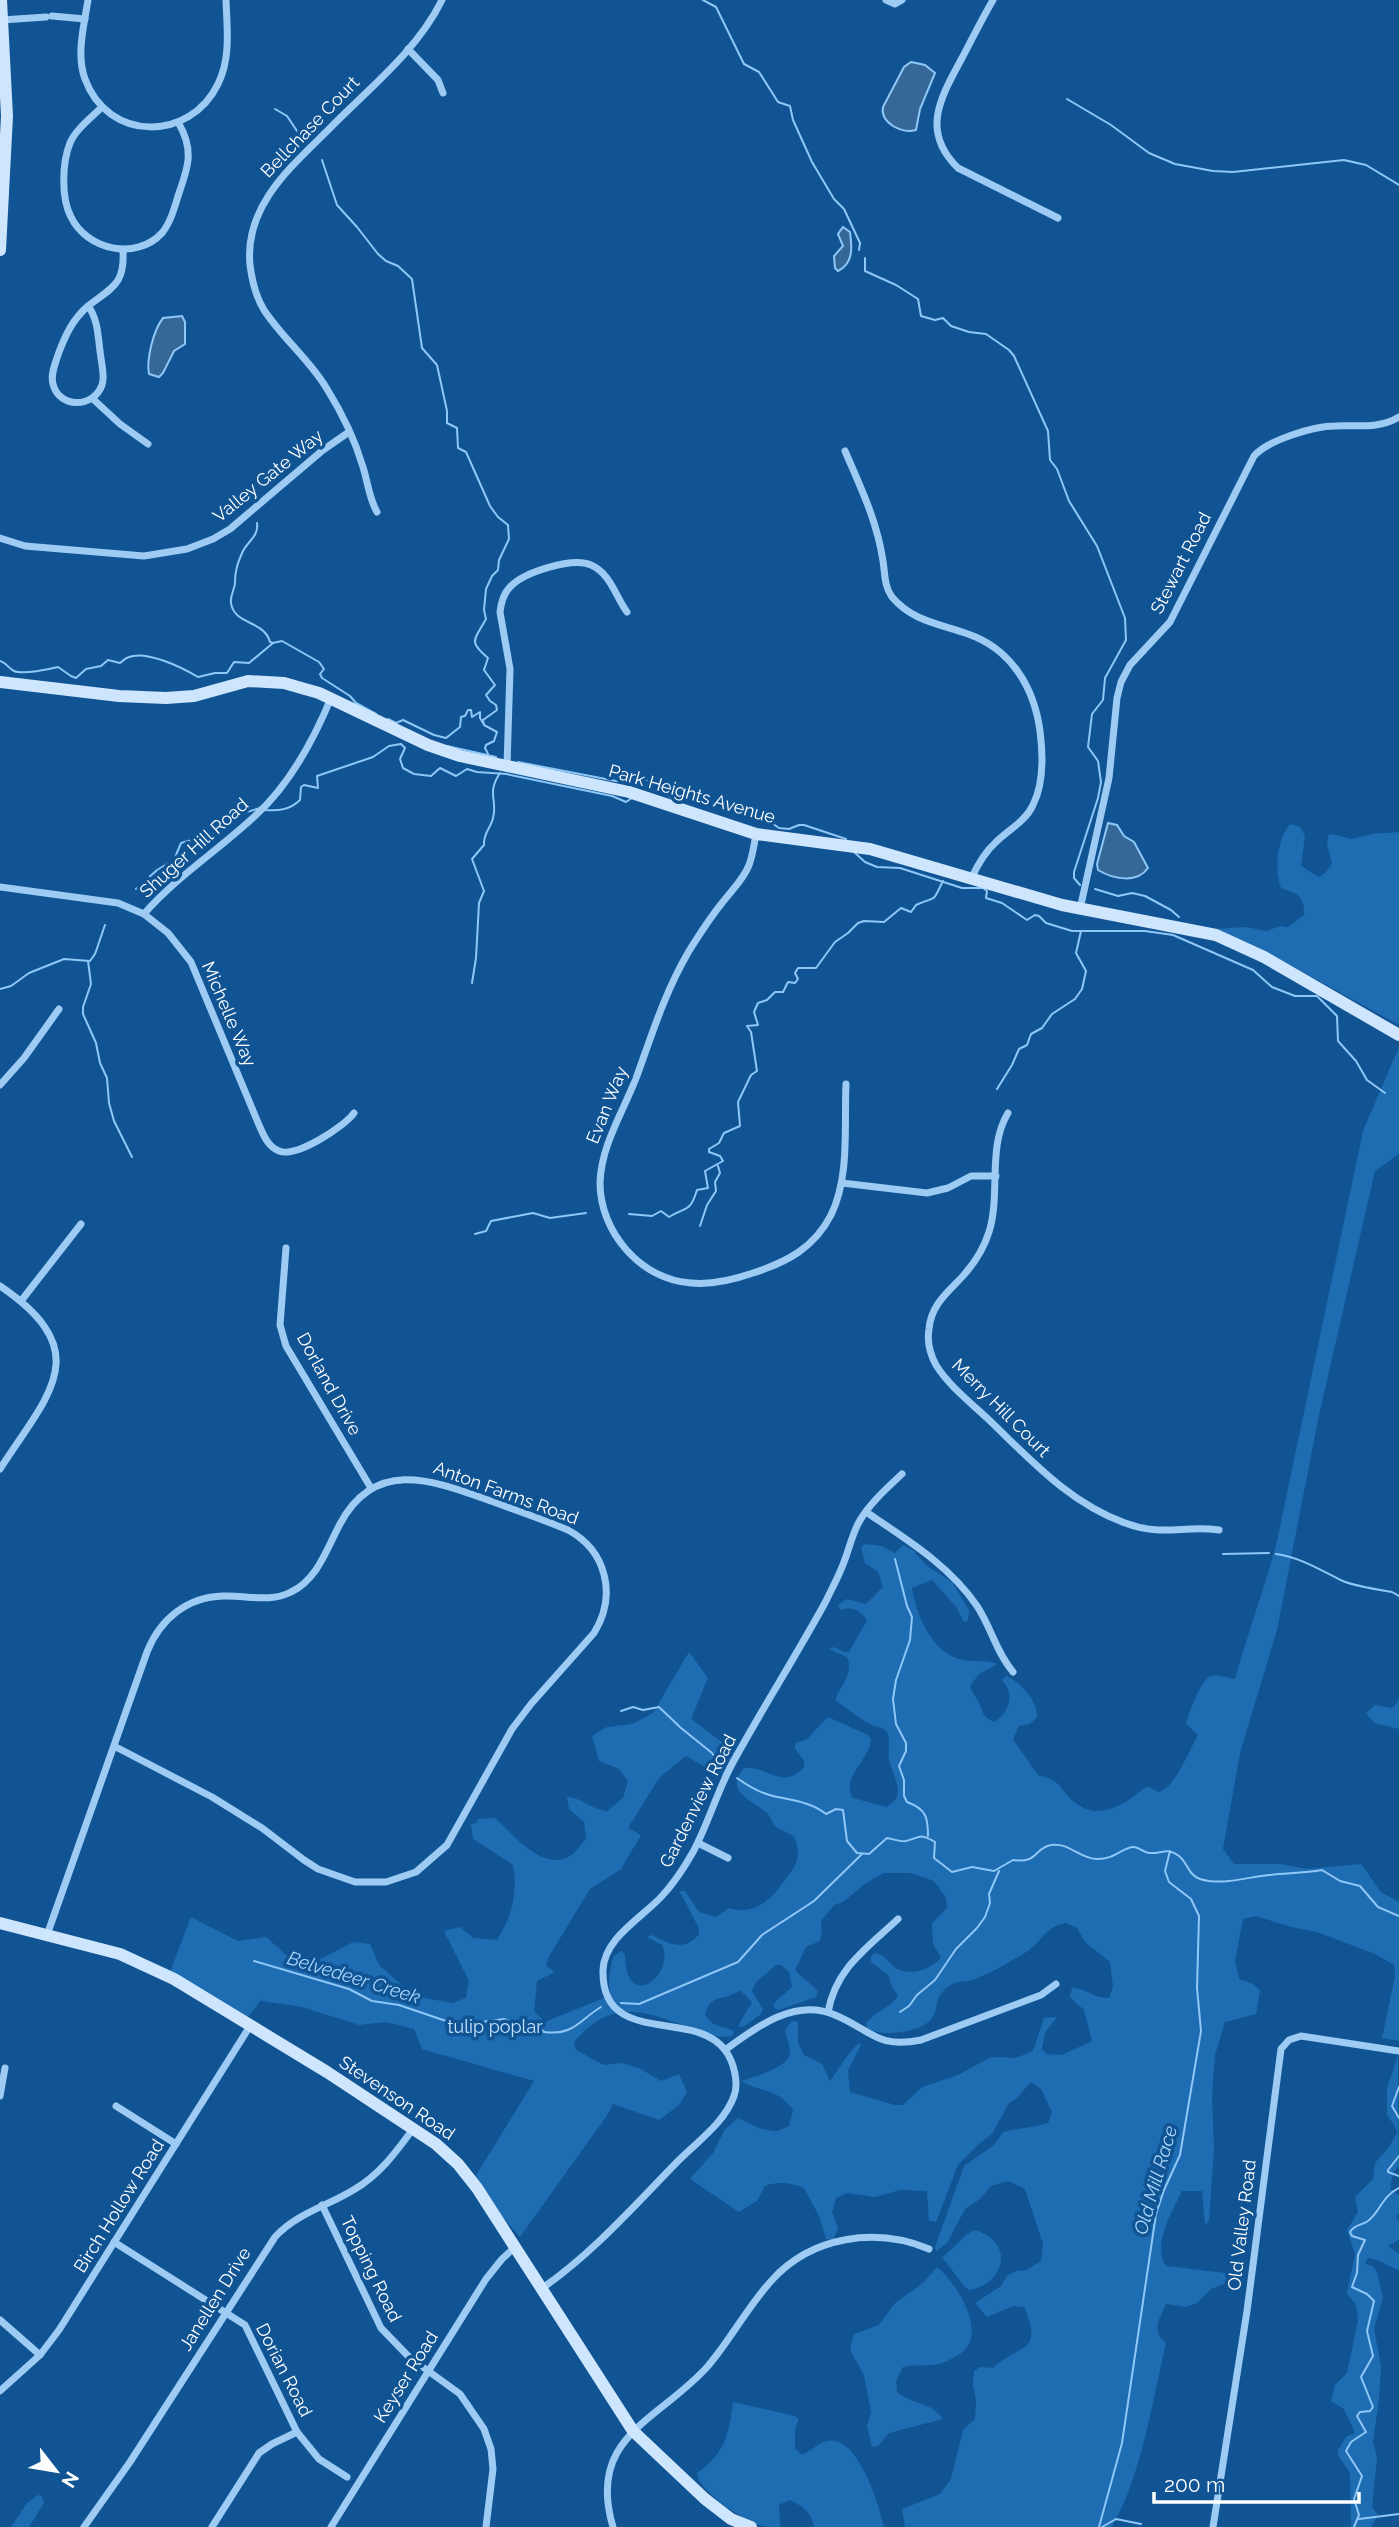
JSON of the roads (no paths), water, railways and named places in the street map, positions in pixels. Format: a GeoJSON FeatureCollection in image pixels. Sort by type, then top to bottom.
{"type":"FeatureCollection","features":[{"type":"Feature","properties":{"kind":"main road"},"geometry":{"type":"LineString","coordinates":[[0,250],[3,146],[1,0]]}},
{"type":"Feature","properties":{"kind":"main road","name":"Park Heights Avenue"},"geometry":{"type":"LineString","coordinates":[[0,682],[119,696],[166,698],[194,696],[248,681],[301,687],[331,698],[428,745],[460,756],[650,797],[757,834],[870,849],[1080,909],[1216,934],[1264,957],[1399,1035]]}},
{"type":"Feature","properties":{"kind":"main road","name":"Stevenson Road"},"geometry":{"type":"LineString","coordinates":[[0,1923],[133,1959],[174,1979],[327,2072],[436,2144],[465,2172],[633,2431],[730,2523],[751,2527]]}},
{"type":"Feature","properties":{"kind":"street"},"geometry":{"type":"LineString","coordinates":[[88,0],[82,47],[83,71],[89,88],[102,107],[113,116],[137,126],[162,127],[178,122],[203,106],[214,92],[224,72],[228,42],[226,0]]}},
{"type":"Feature","properties":{"kind":"street","name":"Bellchase Court"},"geometry":{"type":"LineString","coordinates":[[377,512],[371,502],[363,467],[349,432],[319,376],[272,321],[260,302],[250,268],[250,243],[256,218],[275,185],[408,49],[428,24],[442,0]]}},
{"type":"Feature","properties":{"kind":"street"},"geometry":{"type":"LineString","coordinates":[[886,0],[895,4],[902,0]]}},
{"type":"Feature","properties":{"kind":"street"},"geometry":{"type":"LineString","coordinates":[[993,0],[941,97],[937,122],[941,143],[958,168],[1058,218]]}},
{"type":"Feature","properties":{"kind":"street"},"geometry":{"type":"LineString","coordinates":[[2,20],[49,16],[85,19]]}},
{"type":"Feature","properties":{"kind":"street"},"geometry":{"type":"LineString","coordinates":[[408,49],[438,80],[443,93]]}},
{"type":"Feature","properties":{"kind":"street"},"geometry":{"type":"LineString","coordinates":[[102,107],[76,134],[70,145],[66,159],[66,201],[71,218],[91,240],[106,247],[123,250],[149,243],[162,233],[185,176],[189,158],[188,141],[178,122]]}},
{"type":"Feature","properties":{"kind":"street"},"geometry":{"type":"LineString","coordinates":[[88,306],[95,318],[104,381],[93,399],[79,403],[68,401],[57,392],[52,383],[54,369],[65,337],[77,317],[88,306],[117,283],[123,272],[123,250]]}},
{"type":"Feature","properties":{"kind":"street"},"geometry":{"type":"LineString","coordinates":[[93,399],[113,419],[148,444]]}},
{"type":"Feature","properties":{"kind":"street","name":"Stewart Road"},"geometry":{"type":"LineString","coordinates":[[1080,909],[1109,778],[1121,682],[1130,665],[1170,622],[1254,456],[1265,447],[1318,428],[1381,425],[1399,417]]}},
{"type":"Feature","properties":{"kind":"street","name":"Valley Gate Way"},"geometry":{"type":"LineString","coordinates":[[0,538],[25,546],[144,556],[187,550],[230,529],[323,450],[349,432]]}},
{"type":"Feature","properties":{"kind":"street"},"geometry":{"type":"LineString","coordinates":[[845,451],[873,515],[885,580],[891,595],[919,618],[975,636],[1002,653],[1021,674],[1034,703],[1041,740],[1037,796],[1026,817],[987,852],[972,877]]}},
{"type":"Feature","properties":{"kind":"street"},"geometry":{"type":"LineString","coordinates":[[507,766],[511,677],[500,612],[508,589],[516,582],[555,566],[583,563],[592,565],[605,576],[627,612]]}},
{"type":"Feature","properties":{"kind":"street","name":"Shuger Hill Road"},"geometry":{"type":"LineString","coordinates":[[144,914],[260,812],[285,781],[313,736],[331,698]]}},
{"type":"Feature","properties":{"kind":"street","name":"Evan Way"},"geometry":{"type":"LineString","coordinates":[[757,834],[746,873],[690,949],[662,1004],[638,1074],[604,1156],[600,1183],[604,1210],[623,1247],[653,1272],[688,1283],[719,1282],[777,1266],[805,1249],[830,1216],[842,1183],[846,1084]]}},
{"type":"Feature","properties":{"kind":"street","name":"Michelle Way"},"geometry":{"type":"LineString","coordinates":[[0,887],[109,902],[144,914],[168,933],[191,962],[272,1148],[289,1153],[338,1130],[354,1113]]}},
{"type":"Feature","properties":{"kind":"street"},"geometry":{"type":"LineString","coordinates":[[0,1085],[24,1058],[59,1009]]}},
{"type":"Feature","properties":{"kind":"street","name":"Merry Hill Court"},"geometry":{"type":"LineString","coordinates":[[1009,1113],[999,1137],[994,1207],[985,1240],[969,1268],[939,1300],[930,1318],[929,1344],[937,1367],[955,1388],[1048,1477],[1089,1506],[1119,1521],[1154,1531],[1207,1528],[1219,1530]]}},
{"type":"Feature","properties":{"kind":"street"},"geometry":{"type":"LineString","coordinates":[[842,1183],[927,1193],[948,1188],[971,1176],[996,1176]]}},
{"type":"Feature","properties":{"kind":"street"},"geometry":{"type":"LineString","coordinates":[[21,1301],[81,1224]]}},
{"type":"Feature","properties":{"kind":"street","name":"Dorland Drive"},"geometry":{"type":"LineString","coordinates":[[286,1248],[281,1325],[286,1346],[370,1488]]}},
{"type":"Feature","properties":{"kind":"street"},"geometry":{"type":"LineString","coordinates":[[0,1286],[38,1316],[51,1335],[56,1353],[56,1371],[46,1397],[0,1469]]}},
{"type":"Feature","properties":{"kind":"street","name":"Gardenview Road"},"geometry":{"type":"LineString","coordinates":[[725,2050],[699,2033],[632,2020],[612,2003],[605,1989],[604,1962],[616,1941],[667,1890],[698,1843],[724,1781],[837,1580],[855,1530],[866,1512],[902,1474]]}},
{"type":"Feature","properties":{"kind":"street","name":"Anton Farms Road"},"geometry":{"type":"LineString","coordinates":[[114,1746],[212,1797],[277,1838],[304,1860],[338,1877],[355,1882],[386,1882],[416,1872],[440,1852],[453,1835],[512,1729],[598,1628],[607,1602],[607,1581],[600,1560],[593,1550],[579,1536],[560,1526],[430,1480],[403,1479],[370,1488]]}},
{"type":"Feature","properties":{"kind":"street"},"geometry":{"type":"LineString","coordinates":[[47,1935],[152,1639],[168,1619],[185,1606],[202,1599],[223,1596],[271,1598],[298,1589],[318,1568],[346,1513],[370,1488]]}},
{"type":"Feature","properties":{"kind":"street"},"geometry":{"type":"LineString","coordinates":[[866,1512],[924,1552],[960,1584],[977,1606],[998,1650],[1013,1672]]}},
{"type":"Feature","properties":{"kind":"street"},"geometry":{"type":"LineString","coordinates":[[698,1843],[728,1858]]}},
{"type":"Feature","properties":{"kind":"street"},"geometry":{"type":"LineString","coordinates":[[828,2012],[833,1990],[848,1966],[898,1919]]}},
{"type":"Feature","properties":{"kind":"street"},"geometry":{"type":"LineString","coordinates":[[541,2289],[586,2255],[729,2108],[736,2086],[733,2068],[725,2050],[758,2026],[789,2013],[828,2012],[881,2040],[905,2043],[921,2040],[1041,1995],[1056,1984]]}},
{"type":"Feature","properties":{"kind":"street","name":"Birch Hollow Road"},"geometry":{"type":"LineString","coordinates":[[0,2391],[40,2356],[59,2330],[250,2026]]}},
{"type":"Feature","properties":{"kind":"street","name":"Old Valley Road"},"geometry":{"type":"LineString","coordinates":[[1213,2527],[1247,2311],[1281,2049],[1289,2040],[1301,2036],[1399,2051]]}},
{"type":"Feature","properties":{"kind":"street"},"geometry":{"type":"LineString","coordinates":[[0,2096],[5,2068]]}},
{"type":"Feature","properties":{"kind":"street"},"geometry":{"type":"LineString","coordinates":[[116,2106],[176,2144]]}},
{"type":"Feature","properties":{"kind":"street","name":"Janellen Drive"},"geometry":{"type":"LineString","coordinates":[[84,2527],[143,2443],[275,2237],[292,2222],[344,2195],[374,2175],[413,2129]]}},
{"type":"Feature","properties":{"kind":"street","name":"Topping Road"},"geometry":{"type":"LineString","coordinates":[[322,2205],[381,2328],[400,2350],[460,2394],[479,2418],[488,2439],[493,2480],[486,2527]]}},
{"type":"Feature","properties":{"kind":"street"},"geometry":{"type":"LineString","coordinates":[[613,2527],[607,2505],[607,2478],[616,2454],[633,2431],[697,2377],[774,2277],[805,2255],[825,2245],[862,2237],[897,2239],[929,2249]]}},
{"type":"Feature","properties":{"kind":"street","name":"Dorian Road"},"geometry":{"type":"LineString","coordinates":[[114,2242],[226,2312],[249,2330],[297,2432],[320,2459],[346,2477]]}},
{"type":"Feature","properties":{"kind":"street","name":"Keyser Road"},"geometry":{"type":"LineString","coordinates":[[331,2527],[486,2279],[514,2248]]}},
{"type":"Feature","properties":{"kind":"street"},"geometry":{"type":"LineString","coordinates":[[0,2320],[40,2356]]}},
{"type":"Feature","properties":{"kind":"street"},"geometry":{"type":"LineString","coordinates":[[212,2527],[259,2454],[272,2444],[297,2432]]}},
{"type":"Feature","properties":{"kind":"waterway"},"geometry":{"type":"LineString","coordinates":[[703,0],[716,7],[744,64],[759,72],[778,102],[790,106],[793,120],[812,162],[834,199],[844,209],[860,243],[859,250]]}},
{"type":"Feature","properties":{"kind":"waterway"},"geometry":{"type":"LineString","coordinates":[[1067,99],[1111,125],[1149,153],[1175,164],[1233,172],[1344,160],[1366,165],[1399,185]]}},
{"type":"Feature","properties":{"kind":"waterway"},"geometry":{"type":"LineString","coordinates":[[275,109],[287,116],[301,137]]}},
{"type":"Feature","properties":{"kind":"waterway"},"geometry":{"type":"LineString","coordinates":[[322,160],[337,205],[378,254],[398,266],[412,279],[422,348],[437,365],[447,423],[457,428],[458,448],[466,452],[490,506],[508,525],[509,539],[499,560],[498,570],[486,589],[486,619],[475,640],[475,644],[488,658],[484,670],[495,685],[486,695],[496,705],[497,710],[483,720],[484,725],[497,732],[494,741],[486,745],[488,754]]}},
{"type":"Feature","properties":{"kind":"waterway"},"geometry":{"type":"LineString","coordinates":[[865,258],[865,271],[896,285],[918,299],[921,316],[935,320],[943,318],[951,326],[986,334],[1014,356],[1048,431],[1050,460],[1057,469],[1069,501],[1097,546],[1125,618],[1126,640],[1105,678],[1103,700],[1092,714],[1088,747],[1098,761],[1101,782],[1074,872],[1074,878],[1080,885]]}},
{"type":"Feature","properties":{"kind":"waterway"},"geometry":{"type":"LineString","coordinates":[[257,523],[255,535],[238,562],[231,603],[238,615],[262,630],[273,643]]}},
{"type":"Feature","properties":{"kind":"waterway"},"geometry":{"type":"LineString","coordinates":[[0,661],[18,672],[58,667],[76,678],[86,669],[101,666],[108,660],[120,663],[137,655],[155,658],[198,677],[227,673],[234,662],[249,663],[273,643],[282,641],[319,662],[324,669],[320,674],[322,678],[376,714]]}},
{"type":"Feature","properties":{"kind":"waterway"},"geometry":{"type":"LineString","coordinates":[[388,719],[396,723],[403,720],[446,738],[460,727],[461,717],[465,716],[468,710],[471,710],[472,717],[480,712],[483,723]]}},
{"type":"Feature","properties":{"kind":"waterway"},"geometry":{"type":"LineString","coordinates":[[265,810],[288,808],[300,800],[301,787],[304,785],[318,788],[317,776],[373,757],[389,746],[401,744],[405,748],[400,759],[403,768],[414,774],[431,776],[440,768],[456,776],[467,769],[506,774],[612,796],[626,802],[632,798]]}},
{"type":"Feature","properties":{"kind":"waterway"},"geometry":{"type":"LineString","coordinates":[[447,746],[496,757]]}},
{"type":"Feature","properties":{"kind":"waterway"},"geometry":{"type":"LineString","coordinates":[[518,762],[616,781],[638,782]]}},
{"type":"Feature","properties":{"kind":"waterway"},"geometry":{"type":"LineString","coordinates":[[472,983],[479,903],[484,891],[472,859],[484,845],[492,822],[493,792],[500,773]]}},
{"type":"Feature","properties":{"kind":"waterway"},"geometry":{"type":"LineString","coordinates":[[635,787],[642,779],[655,784],[672,798],[701,793],[708,798],[711,807],[727,801],[734,802],[750,815],[766,819],[779,828],[789,829],[804,825],[846,839]]}},
{"type":"Feature","properties":{"kind":"waterway"},"geometry":{"type":"LineString","coordinates":[[136,889],[157,870],[174,860],[181,843],[217,833],[225,824],[244,813],[260,808]]}},
{"type":"Feature","properties":{"kind":"waterway"},"geometry":{"type":"LineString","coordinates":[[854,852],[865,862],[877,867],[900,868],[962,888],[983,888],[987,891],[986,898],[1002,903],[1027,920],[1035,915],[1046,923],[1072,931],[1145,931],[1173,935],[1253,970],[1272,987],[1295,996],[1317,996],[1337,1016],[1338,1041],[1356,1061],[1367,1080],[1385,1093]]}},
{"type":"Feature","properties":{"kind":"waterway"},"geometry":{"type":"LineString","coordinates":[[629,1214],[652,1216],[661,1211],[669,1217],[690,1205],[697,1190],[708,1188],[705,1171],[723,1161],[720,1156],[709,1152],[709,1149],[719,1143],[724,1133],[740,1126],[738,1102],[751,1075],[757,1071],[751,1032],[747,1026],[758,1025],[754,1012],[758,1003],[767,1000],[775,992],[783,992],[788,982],[795,983],[798,979],[795,973],[798,968],[816,968],[835,942],[858,923],[884,922],[901,908],[911,912],[916,905],[933,898],[943,881]]}},
{"type":"Feature","properties":{"kind":"waterway"},"geometry":{"type":"LineString","coordinates":[[1095,889],[1118,896],[1132,893],[1145,896],[1179,917]]}},
{"type":"Feature","properties":{"kind":"waterway"},"geometry":{"type":"LineString","coordinates":[[0,989],[11,986],[29,973],[64,959],[90,961],[105,925]]}},
{"type":"Feature","properties":{"kind":"waterway"},"geometry":{"type":"LineString","coordinates":[[997,1089],[1019,1049],[1027,1045],[1031,1034],[1042,1028],[1052,1014],[1075,999],[1082,989],[1086,971],[1076,953],[1081,931]]}},
{"type":"Feature","properties":{"kind":"waterway"},"geometry":{"type":"LineString","coordinates":[[88,961],[91,984],[83,1014],[107,1078],[114,1121],[132,1157]]}},
{"type":"Feature","properties":{"kind":"waterway"},"geometry":{"type":"LineString","coordinates":[[700,1226],[707,1205],[716,1191],[715,1182],[720,1173],[718,1166]]}},
{"type":"Feature","properties":{"kind":"waterway"},"geometry":{"type":"LineString","coordinates":[[475,1234],[486,1231],[491,1221],[533,1213],[550,1218],[586,1213]]}},
{"type":"Feature","properties":{"kind":"waterway"},"geometry":{"type":"LineString","coordinates":[[1223,1554],[1269,1553]]}},
{"type":"Feature","properties":{"kind":"waterway"},"geometry":{"type":"LineString","coordinates":[[1276,1554],[1302,1561],[1348,1583],[1392,1592],[1399,1596]]}},
{"type":"Feature","properties":{"kind":"waterway"},"geometry":{"type":"LineString","coordinates":[[895,1559],[912,1617],[910,1640],[896,1680],[893,1699],[896,1724],[906,1743],[906,1751],[899,1766],[904,1780],[904,1796],[907,1802],[925,1814],[928,1836]]}},
{"type":"Feature","properties":{"kind":"waterway"},"geometry":{"type":"LineString","coordinates":[[621,1711],[633,1707],[643,1710],[659,1707],[712,1753],[719,1764]]}},
{"type":"Feature","properties":{"kind":"waterway"},"geometry":{"type":"LineString","coordinates":[[737,1778],[763,1793],[808,1804],[826,1814],[836,1809],[843,1810],[847,1841],[857,1853],[869,1854],[887,1838],[904,1841],[923,1837],[935,1842],[934,1858],[952,1872],[972,1867],[994,1871],[1013,1860],[1032,1858],[1041,1849],[1051,1845],[1063,1846],[1096,1859],[1103,1859],[1134,1847],[1149,1853],[1175,1853],[1193,1875],[1208,1881],[1322,1870],[1340,1881],[1360,1886],[1378,1907],[1399,1916]]}},
{"type":"Feature","properties":{"kind":"waterway","name":"Old Mill Race"},"geometry":{"type":"LineString","coordinates":[[1099,2527],[1122,2443],[1156,2214],[1180,2155],[1201,2031],[1197,1988],[1199,1916],[1191,1899],[1169,1882],[1165,1871],[1170,1851]]}},
{"type":"Feature","properties":{"kind":"waterway","name":"Belvedeer Creek"},"geometry":{"type":"LineString","coordinates":[[621,2003],[639,2004],[738,1962],[762,1935],[814,1901],[862,1854]]}},
{"type":"Feature","properties":{"kind":"waterway"},"geometry":{"type":"LineString","coordinates":[[900,2012],[935,1980],[956,1949],[985,1917],[990,1903],[989,1894],[999,1871]]}},
{"type":"Feature","properties":{"kind":"waterway","name":"Belvedeer Creek"},"geometry":{"type":"LineString","coordinates":[[254,1961],[349,1989],[372,2001],[399,2005],[446,2021],[468,2024],[504,2019],[521,2026],[536,2024],[544,2032],[562,2032],[576,2026],[601,2007]]}},
{"type":"Feature","properties":{"kind":"waterway"},"geometry":{"type":"LineString","coordinates":[[1399,2087],[1392,2106],[1399,2118]]}},
{"type":"Feature","properties":{"kind":"waterway"},"geometry":{"type":"LineString","coordinates":[[1399,2156],[1388,2170],[1399,2176]]}},
{"type":"Feature","properties":{"kind":"waterway"},"geometry":{"type":"LineString","coordinates":[[1354,2527],[1359,2515],[1354,2499],[1362,2476],[1346,2451],[1351,2442],[1366,2432],[1357,2416],[1373,2407],[1361,2377],[1373,2356],[1367,2331],[1374,2301],[1367,2294],[1352,2287],[1357,2273],[1358,2255],[1365,2240],[1352,2236],[1350,2232],[1368,2221],[1388,2196],[1399,2188]]}},
{"type":"Feature","properties":{"kind":"waterway"},"geometry":{"type":"LineString","coordinates":[[1359,2519],[1399,2514]]}},
{"type":"Feature","properties":{"kind":"waterway"},"geometry":{"type":"LineString","coordinates":[[1102,2527],[1116,2519],[1141,2524]]}},
{"type":"Feature","properties":{"kind":"park label","name":"tulip poplar"},"geometry":{"type":"Point","coordinates":[495,2027]}}]}
